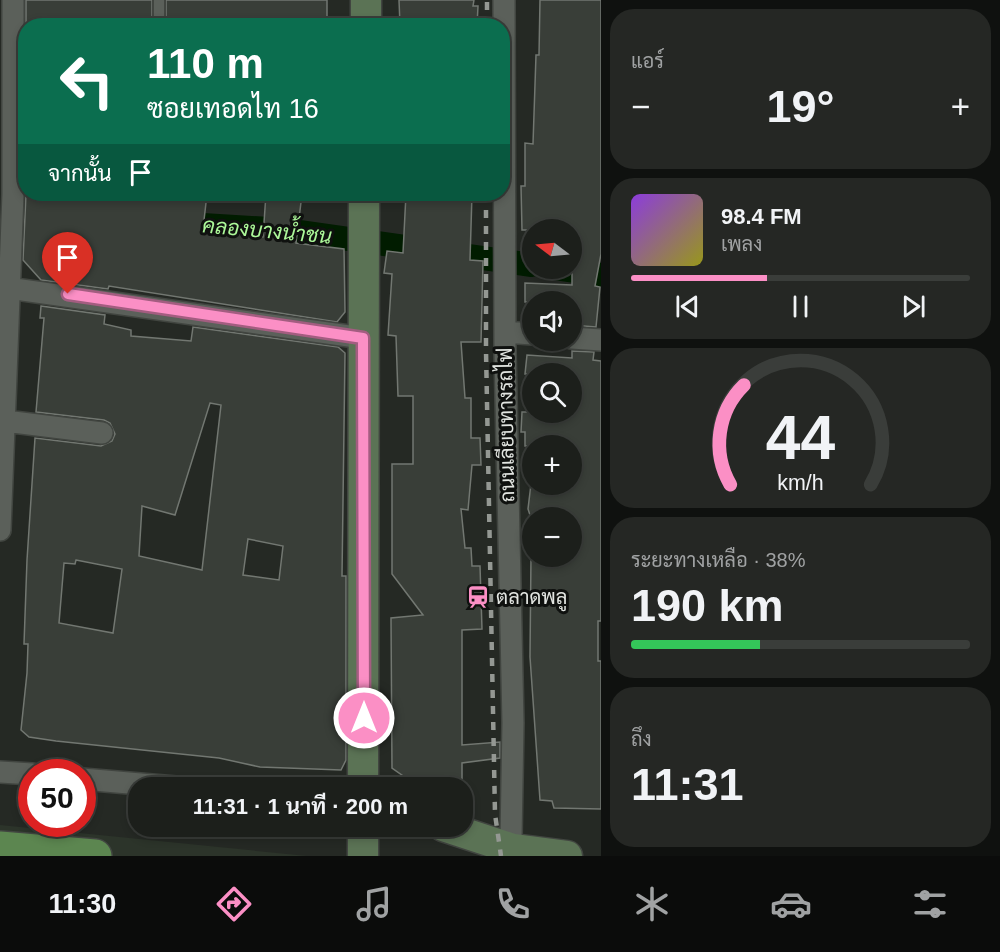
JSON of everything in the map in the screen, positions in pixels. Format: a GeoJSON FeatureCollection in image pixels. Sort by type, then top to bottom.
{"type":"FeatureCollection","features":[{"type":"Feature","properties":{"kind":"main road"},"geometry":{"type":"LineString","coordinates":[[366,0],[366,18]]}},
{"type":"Feature","properties":{"kind":"main road"},"geometry":{"type":"LineString","coordinates":[[363,777],[364,201]]}},
{"type":"Feature","properties":{"kind":"main road"},"geometry":{"type":"LineString","coordinates":[[473,836],[513,849],[567,856]]}},
{"type":"Feature","properties":{"kind":"main road"},"geometry":{"type":"LineString","coordinates":[[363,837],[363,856]]}},
{"type":"Feature","properties":{"kind":"main road"},"geometry":{"type":"LineString","coordinates":[[0,848],[95,856]]}},
{"type":"Feature","properties":{"kind":"street"},"geometry":{"type":"LineString","coordinates":[[0,530],[5,420],[4,287],[13,194],[14,0]]}},
{"type":"Feature","properties":{"kind":"street","name":"ถนนเลียบทางรถไฟ"},"geometry":{"type":"LineString","coordinates":[[504,0],[504,18]]}},
{"type":"Feature","properties":{"kind":"street","name":"ถนนเลียบทางรถไฟ"},"geometry":{"type":"LineString","coordinates":[[506,201],[505,332],[513,723],[511,839],[513,849]]}},
{"type":"Feature","properties":{"kind":"street"},"geometry":{"type":"LineString","coordinates":[[4,287],[363,338]]}},
{"type":"Feature","properties":{"kind":"street"},"geometry":{"type":"LineString","coordinates":[[505,332],[522,333]]}},
{"type":"Feature","properties":{"kind":"street"},"geometry":{"type":"LineString","coordinates":[[582,339],[601,340]]}},
{"type":"Feature","properties":{"kind":"street"},"geometry":{"type":"LineString","coordinates":[[5,420],[102,433]]}},
{"type":"Feature","properties":{"kind":"street"},"geometry":{"type":"LineString","coordinates":[[0,772],[18,773]]}},
{"type":"Feature","properties":{"kind":"street"},"geometry":{"type":"LineString","coordinates":[[96,780],[128,783]]}},
{"type":"Feature","properties":{"kind":"lane"},"geometry":{"type":"LineString","coordinates":[[159,0],[159,18]]}},
{"type":"Feature","properties":{"kind":"shaded area"},"geometry":{"type":"Polygon","coordinates":[[[0,825],[18,827],[18,837],[96,837],[96,835],[307,856],[0,856],[0,825]]]}},
{"type":"Feature","properties":{"kind":"building"},"geometry":{"type":"Polygon","coordinates":[[[26,0],[152,0],[152,18],[26,18],[26,0]]]}},
{"type":"Feature","properties":{"kind":"building"},"geometry":{"type":"Polygon","coordinates":[[[166,0],[327,0],[327,18],[166,18],[166,0]]]}},
{"type":"Feature","properties":{"kind":"building"},"geometry":{"type":"Polygon","coordinates":[[[399,0],[474,0],[473,6],[478,6],[477,18],[400,18],[399,0]]]}},
{"type":"Feature","properties":{"kind":"building"},"geometry":{"type":"Polygon","coordinates":[[[540,0],[601,0],[601,254],[595,286],[600,287],[596,327],[582,326],[582,291],[525,291],[525,283],[572,285],[572,279],[582,279],[582,219],[522,219],[522,230],[521,186],[525,186],[525,143],[533,144],[536,55],[539,55],[540,0]]]}},
{"type":"Feature","properties":{"kind":"building"},"geometry":{"type":"Polygon","coordinates":[[[26,201],[206,201],[203,229],[263,237],[266,201],[301,201],[296,243],[344,249],[345,312],[337,322],[109,286],[108,289],[41,280],[23,260],[26,201]]]}},
{"type":"Feature","properties":{"kind":"building"},"geometry":{"type":"Polygon","coordinates":[[[406,201],[472,201],[470,260],[483,261],[481,342],[461,342],[465,398],[471,398],[471,438],[480,438],[481,465],[472,465],[468,510],[461,509],[465,548],[471,548],[472,566],[480,566],[482,629],[462,630],[462,745],[500,742],[500,758],[462,763],[462,777],[405,777],[392,768],[391,618],[423,615],[392,574],[392,464],[413,464],[413,396],[398,396],[396,336],[388,335],[392,274],[384,273],[387,251],[403,253],[406,201]]]}},
{"type":"Feature","properties":{"kind":"building"},"geometry":{"type":"Polygon","coordinates":[[[41,306],[105,315],[104,324],[131,330],[131,336],[191,341],[193,327],[338,347],[345,353],[342,576],[346,576],[346,760],[341,770],[260,767],[219,758],[29,737],[21,730],[27,673],[28,644],[24,644],[35,438],[101,446],[112,441],[115,434],[110,423],[104,420],[36,412],[44,318],[40,318],[41,306]],[[210,403],[175,515],[142,506],[139,556],[202,570],[221,405],[210,403]],[[248,539],[243,575],[279,580],[283,546],[248,539]],[[76,560],[75,564],[64,563],[59,623],[113,633],[122,569],[76,560]]]}},
{"type":"Feature","properties":{"kind":"building"},"geometry":{"type":"Polygon","coordinates":[[[572,351],[594,352],[593,360],[601,361],[601,621],[598,621],[598,661],[601,661],[601,809],[554,808],[552,801],[540,800],[530,657],[531,567],[582,567],[582,507],[528,507],[530,495],[582,495],[582,435],[525,435],[525,432],[521,432],[522,412],[522,423],[582,423],[582,363],[526,363],[527,355],[572,358],[572,351]]]}},
{"type":"Feature","properties":{"kind":"waterway","name":"คลองบางน้ำชน"},"geometry":{"type":"LineString","coordinates":[[170,223],[285,230],[522,264]]}},
{"type":"Feature","properties":{"kind":"waterway","name":"คลองบางน้ำชน"},"geometry":{"type":"LineString","coordinates":[[582,272],[601,275]]}},
{"type":"Feature","properties":{"kind":"railway"},"geometry":{"type":"LineString","coordinates":[[487,0],[487,18]]}},
{"type":"Feature","properties":{"kind":"railway"},"geometry":{"type":"LineString","coordinates":[[486,201],[486,351],[495,814],[501,856]]}},
{"type":"Feature","properties":{"kind":"place","name":"ตลาดพลู"},"geometry":{"type":"Point","coordinates":[478,597]}},
{"type":"Feature","properties":{"kind":"route"},"geometry":{"type":"LineString","coordinates":[[68,294],[363,338],[364,718]]}}]}
